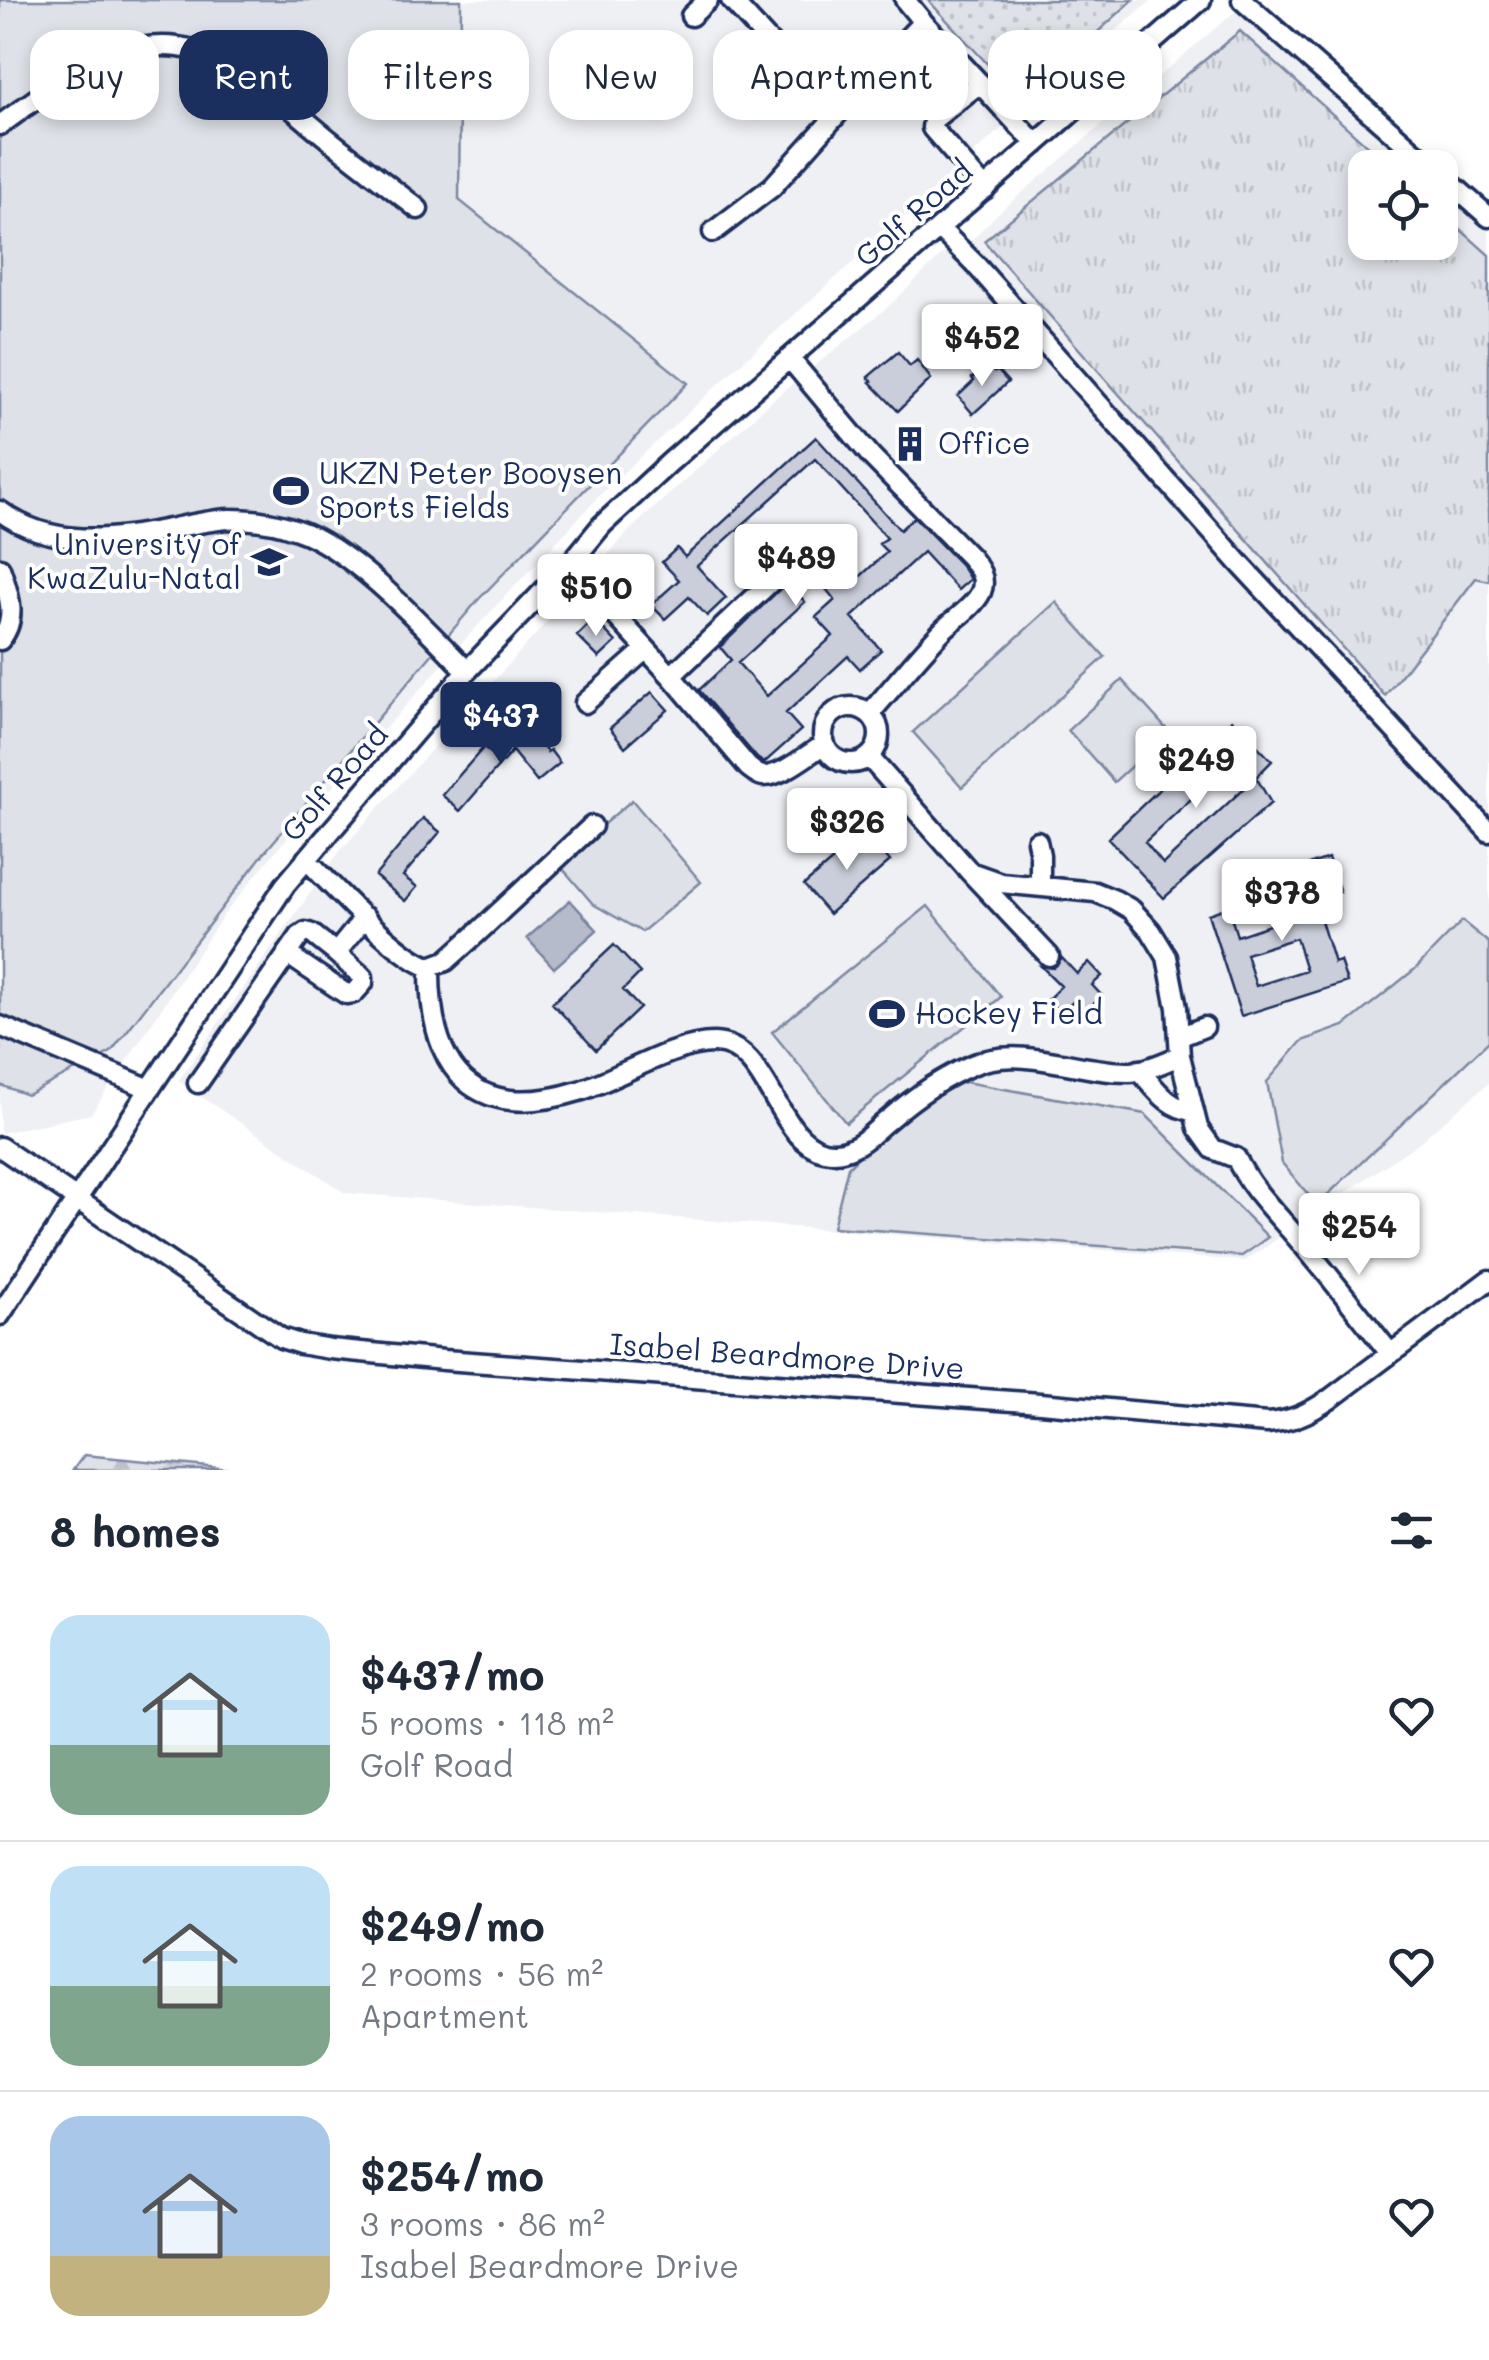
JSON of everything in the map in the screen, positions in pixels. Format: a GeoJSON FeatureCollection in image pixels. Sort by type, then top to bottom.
{"type":"FeatureCollection","features":[{"type":"Feature","properties":{"kind":"street"},"geometry":{"type":"LineString","coordinates":[[691,16],[708,0]]}},
{"type":"Feature","properties":{"kind":"street"},"geometry":{"type":"LineString","coordinates":[[730,0],[758,30]]}},
{"type":"Feature","properties":{"kind":"street"},"geometry":{"type":"LineString","coordinates":[[906,0],[1036,144]]}},
{"type":"Feature","properties":{"kind":"street","name":"Golf Road"},"geometry":{"type":"LineString","coordinates":[[0,1316],[285,885],[467,671],[602,525],[668,463],[1201,0]]}},
{"type":"Feature","properties":{"kind":"street"},"geometry":{"type":"LineString","coordinates":[[1242,0],[1413,150]]}},
{"type":"Feature","properties":{"kind":"street"},"geometry":{"type":"LineString","coordinates":[[713,232],[772,187],[923,22]]}},
{"type":"Feature","properties":{"kind":"street"},"geometry":{"type":"LineString","coordinates":[[0,125],[110,56],[140,48],[193,48],[252,77],[418,209]]}},
{"type":"Feature","properties":{"kind":"street"},"geometry":{"type":"LineString","coordinates":[[980,83],[932,124],[984,189]]}},
{"type":"Feature","properties":{"kind":"street"},"geometry":{"type":"LineString","coordinates":[[1458,190],[1489,217]]}},
{"type":"Feature","properties":{"kind":"street"},"geometry":{"type":"LineString","coordinates":[[940,229],[1242,566],[1489,832]]}},
{"type":"Feature","properties":{"kind":"street"},"geometry":{"type":"LineString","coordinates":[[790,359],[870,456],[970,557],[984,578],[982,591],[974,601],[870,713]]}},
{"type":"Feature","properties":{"kind":"street"},"geometry":{"type":"LineString","coordinates":[[0,511],[22,526],[50,536],[80,540],[228,519],[256,520],[302,531],[328,544],[366,575],[467,671]]}},
{"type":"Feature","properties":{"kind":"street"},"geometry":{"type":"LineString","coordinates":[[575,558],[614,614],[757,774],[763,776],[791,766],[824,744]]}},
{"type":"Feature","properties":{"kind":"street"},"geometry":{"type":"LineString","coordinates":[[0,568],[11,619],[0,640]]}},
{"type":"Feature","properties":{"kind":"street"},"geometry":{"type":"LineString","coordinates":[[671,676],[776,578]]}},
{"type":"Feature","properties":{"kind":"street"},"geometry":{"type":"LineString","coordinates":[[585,703],[646,650]]}},
{"type":"Feature","properties":{"kind":"street"},"geometry":{"type":"LineString","coordinates":[[853,706],[870,713],[880,730],[876,750],[852,764],[835,758],[824,744],[824,726],[835,711],[853,706]]}},
{"type":"Feature","properties":{"kind":"street"},"geometry":{"type":"LineString","coordinates":[[869,757],[1049,956]]}},
{"type":"Feature","properties":{"kind":"street"},"geometry":{"type":"LineString","coordinates":[[306,859],[412,959],[430,966],[446,961],[592,826]]}},
{"type":"Feature","properties":{"kind":"street"},"geometry":{"type":"LineString","coordinates":[[1037,841],[1040,886]]}},
{"type":"Feature","properties":{"kind":"street"},"geometry":{"type":"LineString","coordinates":[[970,872],[1001,883],[1095,892],[1132,910],[1151,931],[1167,957],[1177,1008],[1180,1056],[1198,1128],[1213,1148],[1236,1158],[1254,1190],[1390,1353]]}},
{"type":"Feature","properties":{"kind":"street"},"geometry":{"type":"LineString","coordinates":[[336,953],[366,916]]}},
{"type":"Feature","properties":{"kind":"street"},"geometry":{"type":"LineString","coordinates":[[198,1083],[287,954],[306,932],[336,953],[363,977],[363,982],[346,994],[287,954]]}},
{"type":"Feature","properties":{"kind":"street"},"geometry":{"type":"LineString","coordinates":[[430,966],[432,1014],[446,1056],[458,1075],[494,1098],[526,1102],[577,1092],[664,1056],[716,1043],[732,1046],[752,1063],[803,1139],[826,1151],[851,1149],[923,1093],[987,1060],[1016,1058],[1140,1070],[1180,1056]]}},
{"type":"Feature","properties":{"kind":"street"},"geometry":{"type":"LineString","coordinates":[[0,1026],[150,1089]]}},
{"type":"Feature","properties":{"kind":"street"},"geometry":{"type":"LineString","coordinates":[[1178,1037],[1204,1027]]}},
{"type":"Feature","properties":{"kind":"street"},"geometry":{"type":"LineString","coordinates":[[1140,1070],[1172,1105],[1194,1111]]}},
{"type":"Feature","properties":{"kind":"street","name":"Isabel Beardmore Drive"},"geometry":{"type":"LineString","coordinates":[[0,1147],[281,1338],[330,1349],[444,1360],[1288,1422],[1306,1415],[1489,1280]]}},
{"type":"Feature","properties":{"kind":"shaded area","name":"UKZN Peter Booysen Sports Fields"},"geometry":{"type":"Polygon","coordinates":[[[0,0],[1152,0],[1117,30],[988,30],[988,120],[1011,120],[605,490],[470,634],[273,854],[223,916],[91,1114],[0,1133],[0,0]]]}},
{"type":"Feature","properties":{"kind":"shaded area"},"geometry":{"type":"Polygon","coordinates":[[[1237,10],[1396,150],[1348,150],[1348,260],[1458,260],[1458,204],[1489,230],[1489,1083],[1418,1143],[1245,1261],[345,1193],[178,1081],[339,852],[631,529],[775,398],[889,306],[947,250],[955,257],[997,214],[1108,120],[1162,120],[1162,74],[1237,10]]]}},
{"type":"Feature","properties":{"kind":"green space","name":"UKZN Peter Booysen Sports Fields"},"geometry":{"type":"Polygon","coordinates":[[[0,0],[461,0],[461,30],[348,30],[348,120],[460,120],[459,200],[688,383],[478,600],[264,853],[111,1052],[27,1095],[0,1085],[0,0]]]}},
{"type":"Feature","properties":{"kind":"green space"},"geometry":{"type":"Polygon","coordinates":[[[928,0],[1133,0],[1100,30],[988,30],[988,64],[968,43],[968,30],[956,30],[928,0]]]}},
{"type":"Feature","properties":{"kind":"green space"},"geometry":{"type":"Polygon","coordinates":[[[1240,31],[1372,150],[1348,150],[1348,260],[1458,260],[1458,227],[1489,255],[1489,581],[1476,578],[1385,696],[984,241],[1132,120],[1162,120],[1162,95],[1240,31]]]}},
{"type":"Feature","properties":{"kind":"green space"},"geometry":{"type":"Polygon","coordinates":[[[1056,602],[1105,657],[962,787],[913,732],[1056,602]]]}},
{"type":"Feature","properties":{"kind":"green space"},"geometry":{"type":"Polygon","coordinates":[[[1122,680],[1169,732],[1114,782],[1068,730],[1122,680]]]}},
{"type":"Feature","properties":{"kind":"green space"},"geometry":{"type":"Polygon","coordinates":[[[632,800],[701,882],[642,932],[593,904],[558,863],[632,800]]]}},
{"type":"Feature","properties":{"kind":"green space","name":"Hockey Field"},"geometry":{"type":"Polygon","coordinates":[[[928,906],[1001,997],[846,1123],[772,1032],[928,906]]]}},
{"type":"Feature","properties":{"kind":"green space"},"geometry":{"type":"Polygon","coordinates":[[[1462,921],[1489,943],[1489,1041],[1317,1205],[1282,1163],[1267,1082],[1302,1041],[1344,1026],[1415,969],[1462,921]]]}},
{"type":"Feature","properties":{"kind":"green space"},"geometry":{"type":"Polygon","coordinates":[[[965,1082],[1145,1114],[1268,1237],[1242,1256],[833,1227],[848,1167],[927,1089],[965,1082]]]}},
{"type":"Feature","properties":{"kind":"green space"},"geometry":{"type":"Polygon","coordinates":[[[84,1455],[240,1470],[73,1470],[84,1455]]]}},
{"type":"Feature","properties":{"kind":"water"},"geometry":{"type":"Polygon","coordinates":[[[570,900],[597,930],[554,968],[527,938],[570,900]]]}},
{"type":"Feature","properties":{"kind":"building"},"geometry":{"type":"Polygon","coordinates":[[[933,318],[962,318],[964,341],[934,341],[933,318]]]}},
{"type":"Feature","properties":{"kind":"building"},"geometry":{"type":"Polygon","coordinates":[[[898,352],[910,366],[917,360],[931,379],[898,411],[868,377],[898,352]]]}},
{"type":"Feature","properties":{"kind":"building"},"geometry":{"type":"Polygon","coordinates":[[[988,365],[1008,382],[973,414],[958,396],[988,365]]]}},
{"type":"Feature","properties":{"kind":"building","name":"Office"},"geometry":{"type":"Polygon","coordinates":[[[913,431],[922,445],[921,451],[909,459],[898,442],[913,431]]]}},
{"type":"Feature","properties":{"kind":"building"},"geometry":{"type":"Polygon","coordinates":[[[816,437],[900,530],[914,517],[970,579],[958,590],[923,552],[852,617],[881,650],[860,669],[848,656],[786,713],[801,730],[764,763],[699,690],[731,660],[720,647],[787,582],[805,602],[738,663],[767,696],[833,636],[816,617],[835,600],[826,589],[843,574],[852,584],[887,552],[879,544],[887,538],[815,459],[697,566],[726,598],[707,616],[689,597],[665,619],[651,605],[679,580],[662,562],[677,548],[685,557],[816,437]]]}},
{"type":"Feature","properties":{"kind":"building"},"geometry":{"type":"Polygon","coordinates":[[[594,619],[616,642],[599,658],[577,636],[594,619]]]}},
{"type":"Feature","properties":{"kind":"building"},"geometry":{"type":"Polygon","coordinates":[[[652,692],[668,710],[625,747],[610,728],[652,692]]]}},
{"type":"Feature","properties":{"kind":"building"},"geometry":{"type":"Polygon","coordinates":[[[1232,720],[1272,761],[1256,777],[1271,803],[1164,898],[1108,838],[1232,720]],[[1236,757],[1145,842],[1163,864],[1256,777],[1236,757]]]}},
{"type":"Feature","properties":{"kind":"building"},"geometry":{"type":"Polygon","coordinates":[[[527,727],[560,763],[537,782],[512,751],[460,811],[442,795],[484,747],[492,754],[527,727]]]}},
{"type":"Feature","properties":{"kind":"building"},"geometry":{"type":"Polygon","coordinates":[[[423,818],[440,832],[403,876],[417,887],[405,901],[375,876],[423,818]]]}},
{"type":"Feature","properties":{"kind":"building"},"geometry":{"type":"Polygon","coordinates":[[[865,832],[890,861],[829,914],[804,885],[865,832]]]}},
{"type":"Feature","properties":{"kind":"building"},"geometry":{"type":"Polygon","coordinates":[[[1328,858],[1340,892],[1315,901],[1334,963],[1340,961],[1347,982],[1241,1016],[1208,914],[1228,907],[1237,936],[1284,920],[1269,879],[1328,858]],[[1296,938],[1246,954],[1256,986],[1306,970],[1296,938]]]}},
{"type":"Feature","properties":{"kind":"building"},"geometry":{"type":"Polygon","coordinates":[[[614,945],[640,973],[623,990],[640,1008],[596,1050],[552,1003],[614,945]]]}},
{"type":"Feature","properties":{"kind":"building"},"geometry":{"type":"Polygon","coordinates":[[[1061,957],[1077,974],[1089,962],[1102,976],[1092,985],[1102,996],[1086,1011],[1075,1000],[1061,1013],[1048,999],[1061,986],[1041,966],[1053,968],[1061,957]]]}},
{"type":"Feature","properties":{"kind":"place","name":"Office"},"geometry":{"type":"Point","coordinates":[910,444]}},
{"type":"Feature","properties":{"kind":"place","name":"UKZN Peter Booysen Sports Fields"},"geometry":{"type":"Point","coordinates":[291,491]}},
{"type":"Feature","properties":{"kind":"place","name":"University of KwaZulu-Natal"},"geometry":{"type":"Point","coordinates":[269,562]}},
{"type":"Feature","properties":{"kind":"place","name":"Hockey Field"},"geometry":{"type":"Point","coordinates":[887,1014]}}]}
